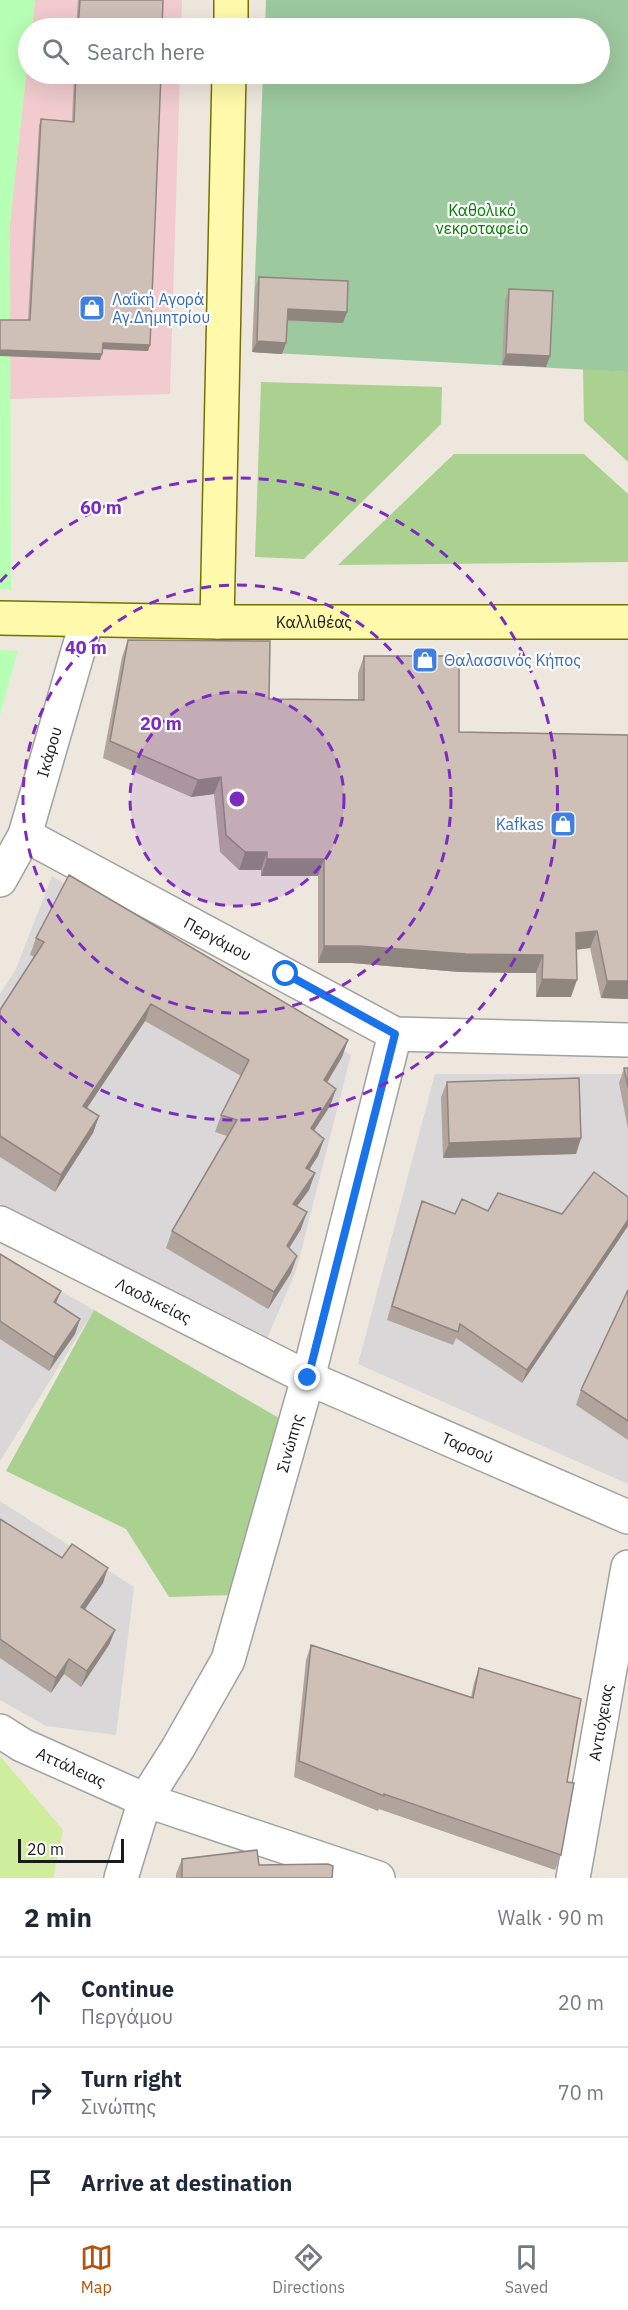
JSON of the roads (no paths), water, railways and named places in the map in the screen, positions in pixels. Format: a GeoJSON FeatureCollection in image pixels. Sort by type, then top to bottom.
{"type":"FeatureCollection","features":[{"type":"Feature","properties":{"kind":"main road"},"geometry":{"type":"LineString","coordinates":[[231,0],[231,18]]}},
{"type":"Feature","properties":{"kind":"main road"},"geometry":{"type":"LineString","coordinates":[[217,622],[229,84]]}},
{"type":"Feature","properties":{"kind":"main road","name":"Καλλιθέας"},"geometry":{"type":"LineString","coordinates":[[0,618],[217,622],[628,622]]}},
{"type":"Feature","properties":{"kind":"street","name":"Ικάρου"},"geometry":{"type":"LineString","coordinates":[[0,880],[25,835],[87,620]]}},
{"type":"Feature","properties":{"kind":"street","name":"Περγάμου"},"geometry":{"type":"LineString","coordinates":[[25,835],[395,1034],[628,1040]]}},
{"type":"Feature","properties":{"kind":"street","name":"Σινώπης"},"geometry":{"type":"LineString","coordinates":[[121,1878],[145,1800],[178,1748],[228,1660],[308,1378],[395,1034]]}},
{"type":"Feature","properties":{"kind":"street","name":"Λαοδικείας"},"geometry":{"type":"LineString","coordinates":[[0,1223],[308,1378]]}},
{"type":"Feature","properties":{"kind":"street","name":"Ταρσού"},"geometry":{"type":"LineString","coordinates":[[308,1378],[628,1517]]}},
{"type":"Feature","properties":{"kind":"street","name":"Αντιόχειας"},"geometry":{"type":"LineString","coordinates":[[573,1878],[628,1567]]}},
{"type":"Feature","properties":{"kind":"street","name":"Αττάλειας"},"geometry":{"type":"LineString","coordinates":[[0,1731],[22,1745],[145,1800]]}},
{"type":"Feature","properties":{"kind":"street"},"geometry":{"type":"LineString","coordinates":[[145,1800],[378,1878]]}},
{"type":"Feature","properties":{"kind":"place","name":"Λαΐκή Αγορά Αγ.Δημητρίου"},"geometry":{"type":"Point","coordinates":[92,308]}},
{"type":"Feature","properties":{"kind":"place","name":"Θαλασσινός Κήπος"},"geometry":{"type":"Point","coordinates":[425,660]}},
{"type":"Feature","properties":{"kind":"place","name":"Kafkas"},"geometry":{"type":"Point","coordinates":[563,824]}},
{"type":"Feature","properties":{"kind":"park label","name":"Καθολικό νεκροταφείο"},"geometry":{"type":"Point","coordinates":[482,219]}}]}
